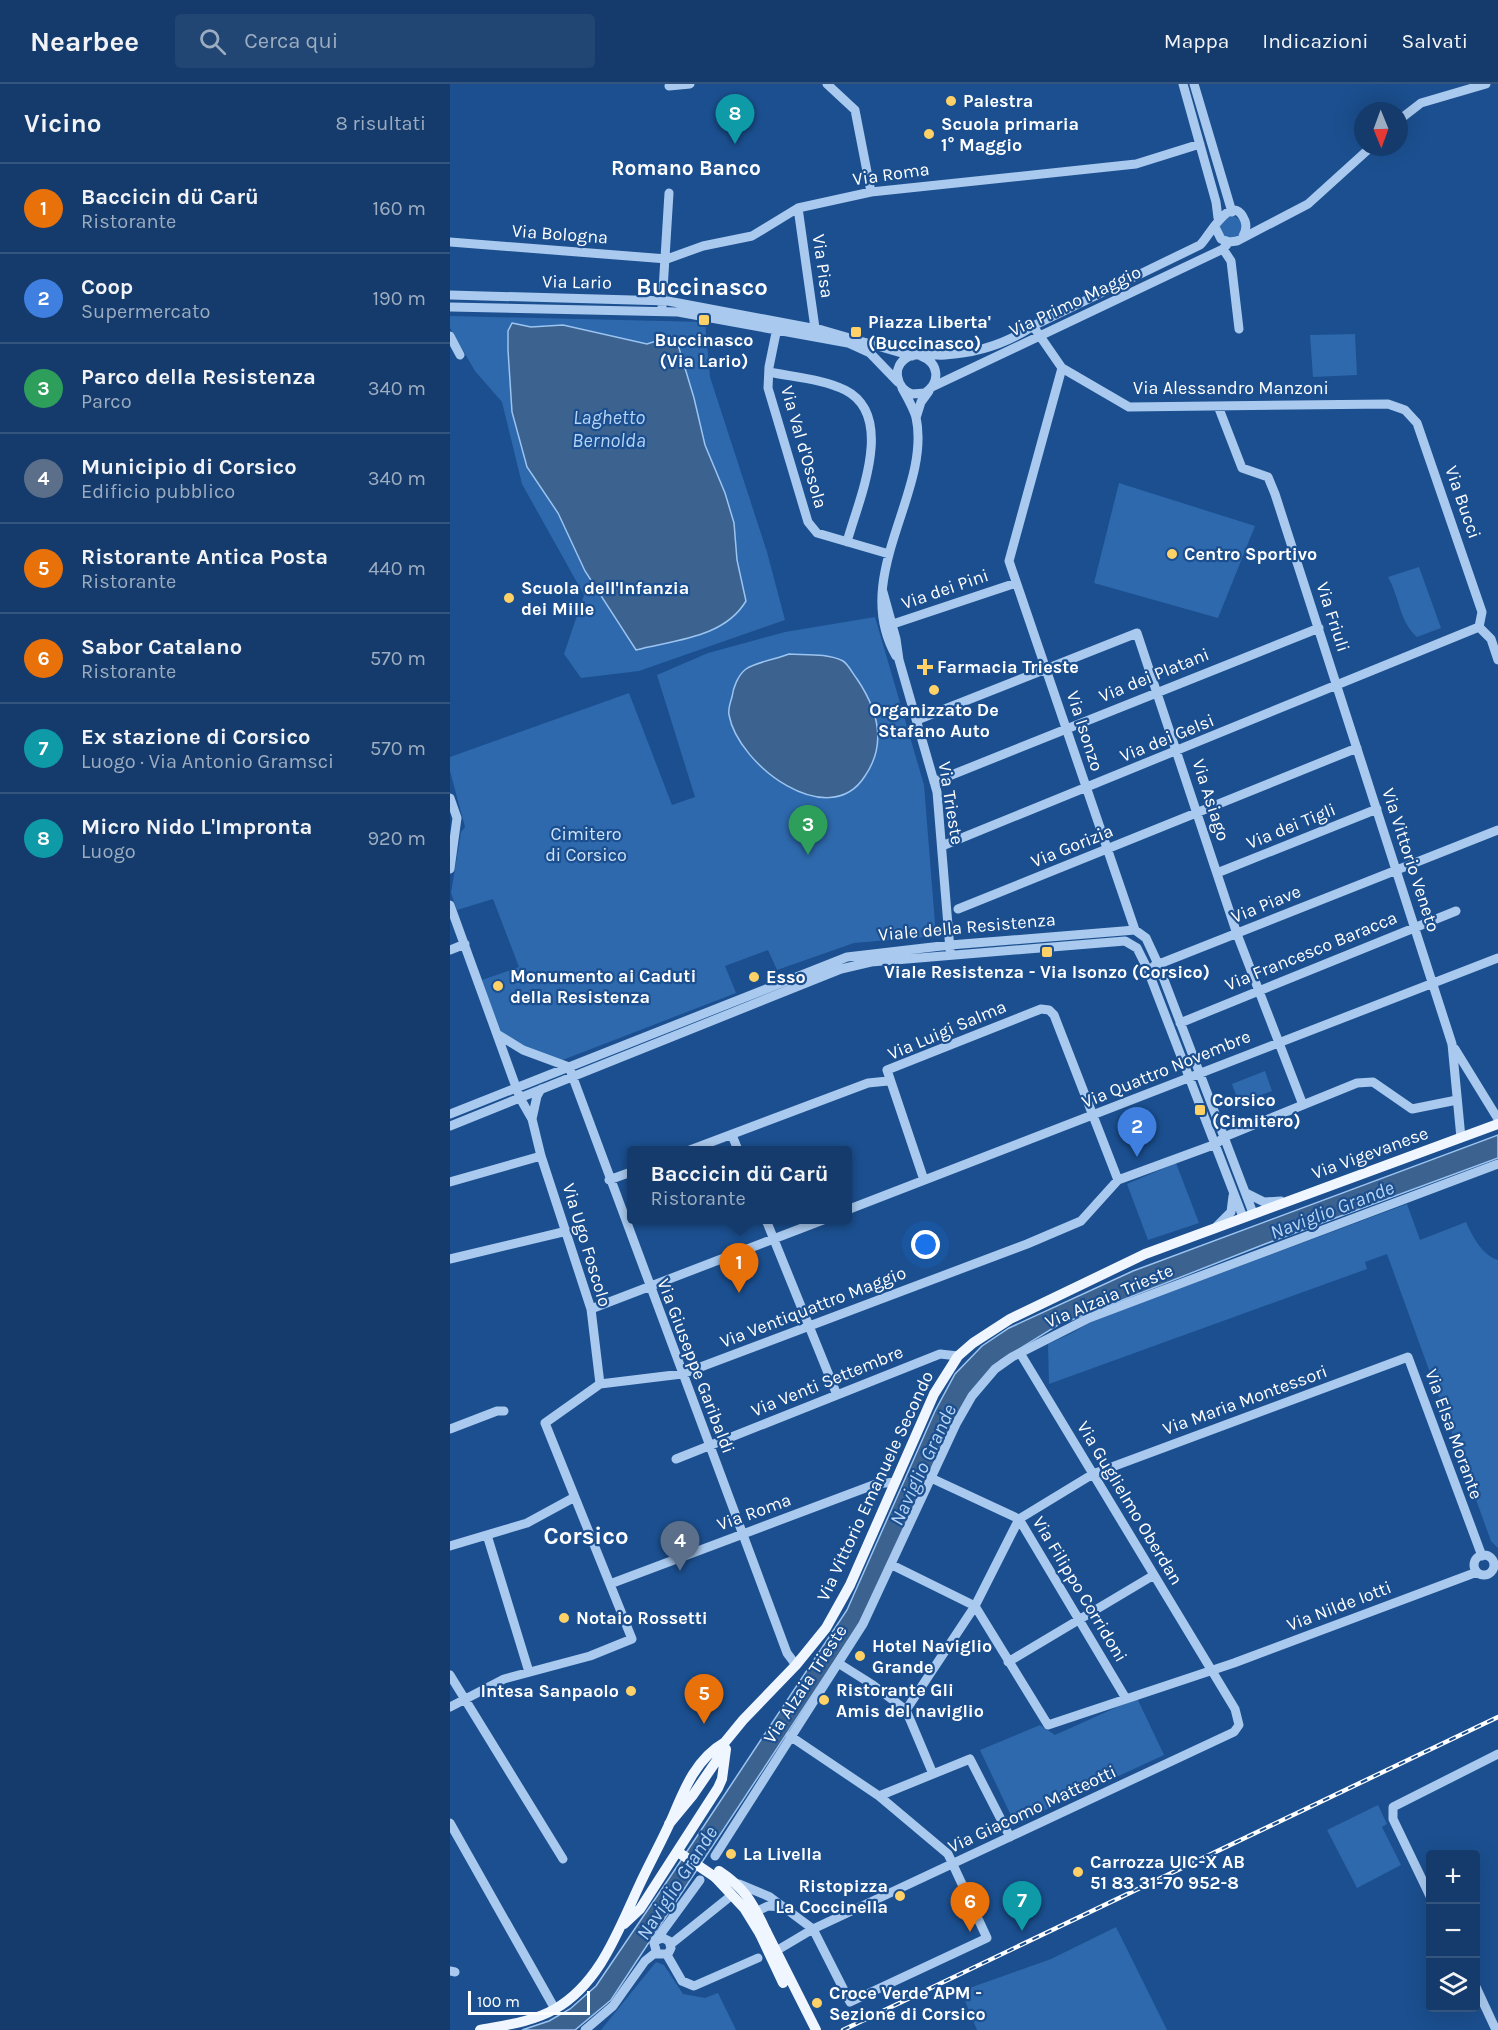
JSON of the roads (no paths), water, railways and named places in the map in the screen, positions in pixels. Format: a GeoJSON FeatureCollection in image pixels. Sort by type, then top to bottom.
{"type":"FeatureCollection","features":[{"type":"Feature","properties":{"kind":"main road","name":"Via Vigevanese"},"geometry":{"type":"LineString","coordinates":[[1248,1215],[1498,1124]]}},
{"type":"Feature","properties":{"kind":"main road","name":"Via Vittorio Emanuele Secondo"},"geometry":{"type":"LineString","coordinates":[[480,2030],[526,2021],[555,2009],[588,1982],[620,1929],[686,1785],[697,1768],[711,1752],[725,1743],[751,1710],[811,1648],[839,1606],[934,1394],[958,1356],[987,1333],[1010,1319],[1145,1254],[1248,1215]]}},
{"type":"Feature","properties":{"kind":"main road","name":"Via Vittorio Emanuele Secondo"},"geometry":{"type":"LineString","coordinates":[[620,1929],[639,1909],[681,1850],[722,1779],[725,1743]]}},
{"type":"Feature","properties":{"kind":"main road"},"geometry":{"type":"LineString","coordinates":[[681,1850],[717,1874],[739,1884],[757,1911],[763,1933],[808,2030]]}},
{"type":"Feature","properties":{"kind":"main road"},"geometry":{"type":"LineString","coordinates":[[717,1874],[763,1933],[816,2030]]}},
{"type":"Feature","properties":{"kind":"street"},"geometry":{"type":"LineString","coordinates":[[669,88],[690,84]]}},
{"type":"Feature","properties":{"kind":"street"},"geometry":{"type":"LineString","coordinates":[[827,84],[855,110],[871,192]]}},
{"type":"Feature","properties":{"kind":"street"},"geometry":{"type":"LineString","coordinates":[[1183,84],[1200,144],[1221,239],[1226,245],[1231,261],[1239,329]]}},
{"type":"Feature","properties":{"kind":"street"},"geometry":{"type":"LineString","coordinates":[[1194,84],[1232,212]]}},
{"type":"Feature","properties":{"kind":"street"},"geometry":{"type":"LineString","coordinates":[[1408,112],[1433,98],[1486,84]]}},
{"type":"Feature","properties":{"kind":"street","name":"Via Roma"},"geometry":{"type":"LineString","coordinates":[[667,259],[703,246],[752,236],[798,208],[871,192],[1136,164],[1200,144]]}},
{"type":"Feature","properties":{"kind":"street"},"geometry":{"type":"LineString","coordinates":[[1226,245],[1308,204],[1361,156]]}},
{"type":"Feature","properties":{"kind":"street"},"geometry":{"type":"LineString","coordinates":[[662,311],[667,259],[669,194]]}},
{"type":"Feature","properties":{"kind":"street","name":"Via Pisa"},"geometry":{"type":"LineString","coordinates":[[798,208],[815,328]]}},
{"type":"Feature","properties":{"kind":"street"},"geometry":{"type":"LineString","coordinates":[[1217,222],[1232,212]]}},
{"type":"Feature","properties":{"kind":"street"},"geometry":{"type":"LineString","coordinates":[[1232,212],[1240,215],[1245,222],[1243,236]]}},
{"type":"Feature","properties":{"kind":"street","name":"Via Primo Maggio"},"geometry":{"type":"LineString","coordinates":[[917,356],[957,354],[996,346],[1200,245],[1217,222]]}},
{"type":"Feature","properties":{"kind":"street"},"geometry":{"type":"LineString","coordinates":[[1245,222],[1272,223]]}},
{"type":"Feature","properties":{"kind":"street","name":"Via Bologna"},"geometry":{"type":"LineString","coordinates":[[450,242],[667,259]]}},
{"type":"Feature","properties":{"kind":"street","name":"Via Primo Maggio"},"geometry":{"type":"LineString","coordinates":[[931,389],[1226,245]]}},
{"type":"Feature","properties":{"kind":"street","name":"Via Lario"},"geometry":{"type":"LineString","coordinates":[[450,296],[663,300],[815,328],[917,356]]}},
{"type":"Feature","properties":{"kind":"street","name":"Via Lario"},"geometry":{"type":"LineString","coordinates":[[450,307],[662,311],[705,315],[855,345],[884,365],[900,384]]}},
{"type":"Feature","properties":{"kind":"street","name":"Via Alessandro Manzoni"},"geometry":{"type":"LineString","coordinates":[[1033,326],[1062,368],[1129,407],[1388,404]]}},
{"type":"Feature","properties":{"kind":"street","name":"Via Val d'Ossola"},"geometry":{"type":"LineString","coordinates":[[777,328],[769,372],[771,402],[808,522],[817,533],[889,554]]}},
{"type":"Feature","properties":{"kind":"street"},"geometry":{"type":"LineString","coordinates":[[450,336],[460,355]]}},
{"type":"Feature","properties":{"kind":"street"},"geometry":{"type":"LineString","coordinates":[[917,356],[927,358],[935,368],[937,375],[931,389],[916,394],[908,392],[900,384],[898,368],[904,360],[917,356]]}},
{"type":"Feature","properties":{"kind":"street","name":"Via Isonzo"},"geometry":{"type":"LineString","coordinates":[[1062,368],[1009,561],[1134,930]]}},
{"type":"Feature","properties":{"kind":"street"},"geometry":{"type":"LineString","coordinates":[[769,372],[833,385],[855,397],[864,408],[870,422],[872,448],[847,542]]}},
{"type":"Feature","properties":{"kind":"street","name":"Via Trieste"},"geometry":{"type":"LineString","coordinates":[[900,384],[916,418]]}},
{"type":"Feature","properties":{"kind":"street","name":"Via Trieste"},"geometry":{"type":"LineString","coordinates":[[931,389],[921,402],[916,418],[915,454],[889,554],[883,592],[890,645],[899,660],[934,782],[942,846],[950,956]]}},
{"type":"Feature","properties":{"kind":"street","name":"Via Bucci"},"geometry":{"type":"LineString","coordinates":[[1388,404],[1405,410],[1418,423],[1482,612],[1479,627]]}},
{"type":"Feature","properties":{"kind":"street","name":"Via Friuli"},"geometry":{"type":"LineString","coordinates":[[1218,406],[1242,468],[1268,477],[1337,686]]}},
{"type":"Feature","properties":{"kind":"street","name":"Via dei Pini"},"geometry":{"type":"LineString","coordinates":[[888,625],[1016,583]]}},
{"type":"Feature","properties":{"kind":"street"},"geometry":{"type":"LineString","coordinates":[[1479,627],[1491,639],[1498,660]]}},
{"type":"Feature","properties":{"kind":"street","name":"Via dei Gelsi"},"geometry":{"type":"LineString","coordinates":[[942,846],[1087,789],[1479,627]]}},
{"type":"Feature","properties":{"kind":"street","name":"Via dei Platani"},"geometry":{"type":"LineString","coordinates":[[934,782],[1319,628]]}},
{"type":"Feature","properties":{"kind":"street","name":"Via Asiago"},"geometry":{"type":"LineString","coordinates":[[1047,668],[1137,633],[1237,934],[1303,1105]]}},
{"type":"Feature","properties":{"kind":"street"},"geometry":{"type":"LineString","coordinates":[[917,720],[1047,668]]}},
{"type":"Feature","properties":{"kind":"street","name":"Via Vittorio Veneto"},"geometry":{"type":"LineString","coordinates":[[1337,686],[1434,982],[1452,1044],[1461,1137]]}},
{"type":"Feature","properties":{"kind":"street","name":"Via Gorizia"},"geometry":{"type":"LineString","coordinates":[[958,909],[1357,748]]}},
{"type":"Feature","properties":{"kind":"street"},"geometry":{"type":"LineString","coordinates":[[450,798],[457,818],[450,869]]}},
{"type":"Feature","properties":{"kind":"street","name":"Via dei Tigli"},"geometry":{"type":"LineString","coordinates":[[1217,873],[1377,809]]}},
{"type":"Feature","properties":{"kind":"street","name":"Via Piave"},"geometry":{"type":"LineString","coordinates":[[1148,968],[1498,830]]}},
{"type":"Feature","properties":{"kind":"street","name":"Via Ugo Foscolo"},"geometry":{"type":"LineString","coordinates":[[450,905],[518,1087],[520,1098],[532,1119],[541,1156],[591,1309],[600,1384]]}},
{"type":"Feature","properties":{"kind":"street","name":"Via Francesco Baracca"},"geometry":{"type":"LineString","coordinates":[[1180,1023],[1456,911]]}},
{"type":"Feature","properties":{"kind":"street"},"geometry":{"type":"LineString","coordinates":[[1134,930],[1146,938],[1158,964],[1246,1193],[1248,1215]]}},
{"type":"Feature","properties":{"kind":"street","name":"Viale della Resistenza"},"geometry":{"type":"LineString","coordinates":[[450,1114],[518,1087],[570,1071],[752,999],[847,957],[950,945],[1134,930]]}},
{"type":"Feature","properties":{"kind":"street","name":"Viale della Resistenza"},"geometry":{"type":"LineString","coordinates":[[752,999],[857,964],[1120,940],[1137,948],[1148,968],[1233,1190],[1248,1215]]}},
{"type":"Feature","properties":{"kind":"street"},"geometry":{"type":"LineString","coordinates":[[450,950],[465,944]]}},
{"type":"Feature","properties":{"kind":"street","name":"Via Quattro Novembre"},"geometry":{"type":"LineString","coordinates":[[852,1208],[1498,958]]}},
{"type":"Feature","properties":{"kind":"street","name":"Via Luigi Salma"},"geometry":{"type":"LineString","coordinates":[[701,1146],[868,1083],[888,1081],[887,1070],[1041,1009],[1049,1010],[1054,1015],[1118,1180]]}},
{"type":"Feature","properties":{"kind":"street"},"geometry":{"type":"LineString","coordinates":[[497,1034],[523,1050],[570,1071]]}},
{"type":"Feature","properties":{"kind":"street","name":"Via Vittorio Veneto"},"geometry":{"type":"LineString","coordinates":[[1452,1044],[1498,1119]]}},
{"type":"Feature","properties":{"kind":"street","name":"Viale della Resistenza"},"geometry":{"type":"LineString","coordinates":[[450,1126],[541,1089],[570,1071]]}},
{"type":"Feature","properties":{"kind":"street","name":"Via Giuseppe Garibaldi"},"geometry":{"type":"LineString","coordinates":[[570,1071],[787,1653],[796,1665]]}},
{"type":"Feature","properties":{"kind":"street"},"geometry":{"type":"LineString","coordinates":[[888,1081],[924,1180]]}},
{"type":"Feature","properties":{"kind":"street"},"geometry":{"type":"LineString","coordinates":[[1216,1144],[1224,1137],[1365,1081],[1373,1082],[1412,1109],[1457,1100]]}},
{"type":"Feature","properties":{"kind":"street","name":"Via Ugo Foscolo"},"geometry":{"type":"LineString","coordinates":[[532,1119],[537,1096],[541,1089]]}},
{"type":"Feature","properties":{"kind":"street"},"geometry":{"type":"LineString","coordinates":[[732,1135],[736,1146]]}},
{"type":"Feature","properties":{"kind":"street","name":"Via Ventiquattro Maggio"},"geometry":{"type":"LineString","coordinates":[[573,1498],[545,1423],[600,1384],[682,1374],[1082,1221],[1118,1180],[1216,1144]]}},
{"type":"Feature","properties":{"kind":"street"},"geometry":{"type":"LineString","coordinates":[[450,1182],[541,1156]]}},
{"type":"Feature","properties":{"kind":"street","name":"Via Alzaia Trieste"},"geometry":{"type":"LineString","coordinates":[[715,1856],[863,1624],[972,1396],[995,1369],[1020,1353],[1089,1318],[1498,1164]]}},
{"type":"Feature","properties":{"kind":"street"},"geometry":{"type":"LineString","coordinates":[[609,1180],[627,1173]]}},
{"type":"Feature","properties":{"kind":"street"},"geometry":{"type":"LineString","coordinates":[[1216,1227],[1231,1212],[1233,1190]]}},
{"type":"Feature","properties":{"kind":"street"},"geometry":{"type":"LineString","coordinates":[[1246,1193],[1268,1202],[1293,1199]]}},
{"type":"Feature","properties":{"kind":"street"},"geometry":{"type":"LineString","coordinates":[[768,1224],[837,1395]]}},
{"type":"Feature","properties":{"kind":"street"},"geometry":{"type":"LineString","coordinates":[[591,1309],[812,1224]]}},
{"type":"Feature","properties":{"kind":"street"},"geometry":{"type":"LineString","coordinates":[[450,1259],[567,1231]]}},
{"type":"Feature","properties":{"kind":"street","name":"Via Guglielmo Oberdan"},"geometry":{"type":"LineString","coordinates":[[1020,1353],[1211,1670]]}},
{"type":"Feature","properties":{"kind":"street","name":"Via Venti Settembre"},"geometry":{"type":"LineString","coordinates":[[676,1459],[940,1354],[958,1356]]}},
{"type":"Feature","properties":{"kind":"street","name":"Via Maria Montessori"},"geometry":{"type":"LineString","coordinates":[[1019,1519],[1093,1474],[1408,1357]]}},
{"type":"Feature","properties":{"kind":"street","name":"Via Elsa Morante"},"geometry":{"type":"LineString","coordinates":[[1408,1357],[1482,1556]]}},
{"type":"Feature","properties":{"kind":"street"},"geometry":{"type":"LineString","coordinates":[[450,1429],[497,1411],[504,1411]]}},
{"type":"Feature","properties":{"kind":"street","name":"Via Filippo Corridoni"},"geometry":{"type":"LineString","coordinates":[[931,1478],[1019,1519],[1125,1698]]}},
{"type":"Feature","properties":{"kind":"street","name":"Via Roma"},"geometry":{"type":"LineString","coordinates":[[610,1584],[876,1484],[895,1482]]}},
{"type":"Feature","properties":{"kind":"street"},"geometry":{"type":"LineString","coordinates":[[876,1484],[887,1499]]}},
{"type":"Feature","properties":{"kind":"street"},"geometry":{"type":"LineString","coordinates":[[450,1546],[527,1523],[573,1498],[632,1639],[590,1656],[495,1683],[450,1707]]}},
{"type":"Feature","properties":{"kind":"street"},"geometry":{"type":"LineString","coordinates":[[906,1710],[975,1606],[1019,1519]]}},
{"type":"Feature","properties":{"kind":"street"},"geometry":{"type":"LineString","coordinates":[[487,1535],[529,1672]]}},
{"type":"Feature","properties":{"kind":"street"},"geometry":{"type":"LineString","coordinates":[[1482,1556],[1490,1557],[1496,1565],[1487,1575],[1477,1572],[1474,1565],[1482,1556]]}},
{"type":"Feature","properties":{"kind":"street"},"geometry":{"type":"LineString","coordinates":[[892,1565],[975,1606],[1008,1662],[1154,1575]]}},
{"type":"Feature","properties":{"kind":"street","name":"Via Nilde Iotti"},"geometry":{"type":"LineString","coordinates":[[1008,1662],[1048,1725],[1211,1670],[1477,1572]]}},
{"type":"Feature","properties":{"kind":"street"},"geometry":{"type":"LineString","coordinates":[[838,1663],[873,1684],[906,1710],[933,1773]]}},
{"type":"Feature","properties":{"kind":"street","name":"Via Giacomo Matteotti"},"geometry":{"type":"LineString","coordinates":[[781,1948],[813,1929],[1234,1732],[1239,1725],[1239,1717],[1211,1670]]}},
{"type":"Feature","properties":{"kind":"street"},"geometry":{"type":"LineString","coordinates":[[450,1675],[563,1859]]}},
{"type":"Feature","properties":{"kind":"street"},"geometry":{"type":"LineString","coordinates":[[739,1884],[770,1897],[813,1929],[849,2002],[987,1938],[948,1854],[879,1796],[790,1736]]}},
{"type":"Feature","properties":{"kind":"street"},"geometry":{"type":"LineString","coordinates":[[1426,1886],[1393,1820],[1391,1811],[1398,1803],[1498,1754]]}},
{"type":"Feature","properties":{"kind":"street"},"geometry":{"type":"LineString","coordinates":[[879,1796],[966,1760],[974,1762],[1010,1837]]}},
{"type":"Feature","properties":{"kind":"street"},"geometry":{"type":"LineString","coordinates":[[450,1823],[555,2009]]}},
{"type":"Feature","properties":{"kind":"street"},"geometry":{"type":"LineString","coordinates":[[655,1953],[654,1945],[657,1940],[700,1880]]}},
{"type":"Feature","properties":{"kind":"street"},"geometry":{"type":"LineString","coordinates":[[671,1944],[732,1895]]}},
{"type":"Feature","properties":{"kind":"street"},"geometry":{"type":"LineString","coordinates":[[757,1911],[768,1906],[783,1907]]}},
{"type":"Feature","properties":{"kind":"street"},"geometry":{"type":"LineString","coordinates":[[657,1940],[664,1938],[671,1944],[671,1950],[666,1955]]}},
{"type":"Feature","properties":{"kind":"street"},"geometry":{"type":"LineString","coordinates":[[585,2030],[613,2006],[645,1960],[655,1953],[666,1955],[682,1981],[694,1986],[758,1958]]}},
{"type":"Feature","properties":{"kind":"street"},"geometry":{"type":"LineString","coordinates":[[1480,1996],[1496,2030]]}},
{"type":"Feature","properties":{"kind":"water","name":"Laghetto Bernolda"},"geometry":{"type":"Polygon","coordinates":[[[512,323],[531,327],[563,325],[647,344],[672,336],[679,348],[705,445],[725,493],[734,523],[737,560],[746,601],[725,623],[697,636],[636,650],[585,571],[558,513],[527,467],[512,412],[508,331],[512,323]]]}},
{"type":"Feature","properties":{"kind":"water"},"geometry":{"type":"Polygon","coordinates":[[[789,654],[824,656],[843,661],[857,679],[870,703],[877,727],[876,752],[865,776],[849,792],[830,798],[809,795],[787,786],[766,771],[749,754],[736,734],[729,711],[736,682],[746,669],[755,664],[789,654]]]}},
{"type":"Feature","properties":{"kind":"water","name":"Naviglio Grande"},"geometry":{"type":"Polygon","coordinates":[[[1498,1135],[1498,1158],[1265,1244],[1069,1321],[1066,1320],[1001,1360],[971,1393],[859,1624],[611,2000],[575,2030],[522,2030],[549,2021],[570,2009],[596,1986],[670,1877],[847,1610],[935,1411],[955,1374],[982,1346],[1009,1328],[1133,1271],[1498,1135]]]}},
{"type":"Feature","properties":{"kind":"railway"},"geometry":{"type":"LineString","coordinates":[[843,2030],[1498,1717]]}},
{"type":"Feature","properties":{"kind":"place","name":"Palestra"},"geometry":{"type":"Point","coordinates":[951,101]}},
{"type":"Feature","properties":{"kind":"place","name":"Scuola primaria 1° Maggio"},"geometry":{"type":"Point","coordinates":[929,134]}},
{"type":"Feature","properties":{"kind":"place","name":"Micro Nido L'Impronta"},"geometry":{"type":"Point","coordinates":[735,144]}},
{"type":"Feature","properties":{"kind":"place","name":"Buccinasco (Via Lario)"},"geometry":{"type":"Point","coordinates":[704,320]}},
{"type":"Feature","properties":{"kind":"place","name":"Piazza Liberta' (Buccinasco)"},"geometry":{"type":"Point","coordinates":[856,332]}},
{"type":"Feature","properties":{"kind":"place","name":"Centro Sportivo"},"geometry":{"type":"Point","coordinates":[1172,554]}},
{"type":"Feature","properties":{"kind":"place","name":"Scuola dell'Infanzia dei Mille"},"geometry":{"type":"Point","coordinates":[509,598]}},
{"type":"Feature","properties":{"kind":"place","name":"Farmacia Trieste"},"geometry":{"type":"Point","coordinates":[925,667]}},
{"type":"Feature","properties":{"kind":"place","name":"Organizzato De Stafano Auto"},"geometry":{"type":"Point","coordinates":[934,690]}},
{"type":"Feature","properties":{"kind":"place","name":"Parco della Resistenza"},"geometry":{"type":"Point","coordinates":[808,855]}},
{"type":"Feature","properties":{"kind":"place","name":"Viale Resistenza - Via Isonzo (Corsico)"},"geometry":{"type":"Point","coordinates":[1047,952]}},
{"type":"Feature","properties":{"kind":"place","name":"Esso"},"geometry":{"type":"Point","coordinates":[754,977]}},
{"type":"Feature","properties":{"kind":"place","name":"Monumento ai Caduti della Resistenza"},"geometry":{"type":"Point","coordinates":[498,986]}},
{"type":"Feature","properties":{"kind":"place","name":"Corsico (Cimitero)"},"geometry":{"type":"Point","coordinates":[1200,1110]}},
{"type":"Feature","properties":{"kind":"place","name":"Coop"},"geometry":{"type":"Point","coordinates":[1137,1157]}},
{"type":"Feature","properties":{"kind":"place","name":"Baccicin dü Carü"},"geometry":{"type":"Point","coordinates":[739,1293]}},
{"type":"Feature","properties":{"kind":"place","name":"Municipio di Corsico"},"geometry":{"type":"Point","coordinates":[680,1571]}},
{"type":"Feature","properties":{"kind":"place","name":"Notaio Rossetti"},"geometry":{"type":"Point","coordinates":[564,1618]}},
{"type":"Feature","properties":{"kind":"place","name":"Hotel Naviglio Grande"},"geometry":{"type":"Point","coordinates":[860,1656]}},
{"type":"Feature","properties":{"kind":"place","name":"Intesa Sanpaolo"},"geometry":{"type":"Point","coordinates":[631,1691]}},
{"type":"Feature","properties":{"kind":"place","name":"Ristorante Gli Amis del naviglio"},"geometry":{"type":"Point","coordinates":[824,1700]}},
{"type":"Feature","properties":{"kind":"place","name":"Ristorante Antica Posta"},"geometry":{"type":"Point","coordinates":[704,1724]}},
{"type":"Feature","properties":{"kind":"place","name":"La Livella"},"geometry":{"type":"Point","coordinates":[731,1854]}},
{"type":"Feature","properties":{"kind":"place","name":"Carrozza UIC-X AB 51 83 31-70 952-8"},"geometry":{"type":"Point","coordinates":[1078,1872]}},
{"type":"Feature","properties":{"kind":"place","name":"Ristopizza La Coccinella"},"geometry":{"type":"Point","coordinates":[900,1896]}},
{"type":"Feature","properties":{"kind":"place","name":"Ex stazione di Corsico"},"geometry":{"type":"Point","coordinates":[1022,1931]}},
{"type":"Feature","properties":{"kind":"place","name":"Sabor Catalano"},"geometry":{"type":"Point","coordinates":[970,1932]}},
{"type":"Feature","properties":{"kind":"place","name":"Croce Verde APM - Sezione di Corsico"},"geometry":{"type":"Point","coordinates":[817,2003]}},
{"type":"Feature","properties":{"kind":"district","name":"Romano Banco"},"geometry":{"type":"Point","coordinates":[686,168]}},
{"type":"Feature","properties":{"kind":"district","name":"Buccinasco"},"geometry":{"type":"Point","coordinates":[702,287]}},
{"type":"Feature","properties":{"kind":"district","name":"Corsico"},"geometry":{"type":"Point","coordinates":[586,1536]}},
{"type":"Feature","properties":{"kind":"park label","name":"Cimitero di Corsico"},"geometry":{"type":"Point","coordinates":[586,844]}}]}
